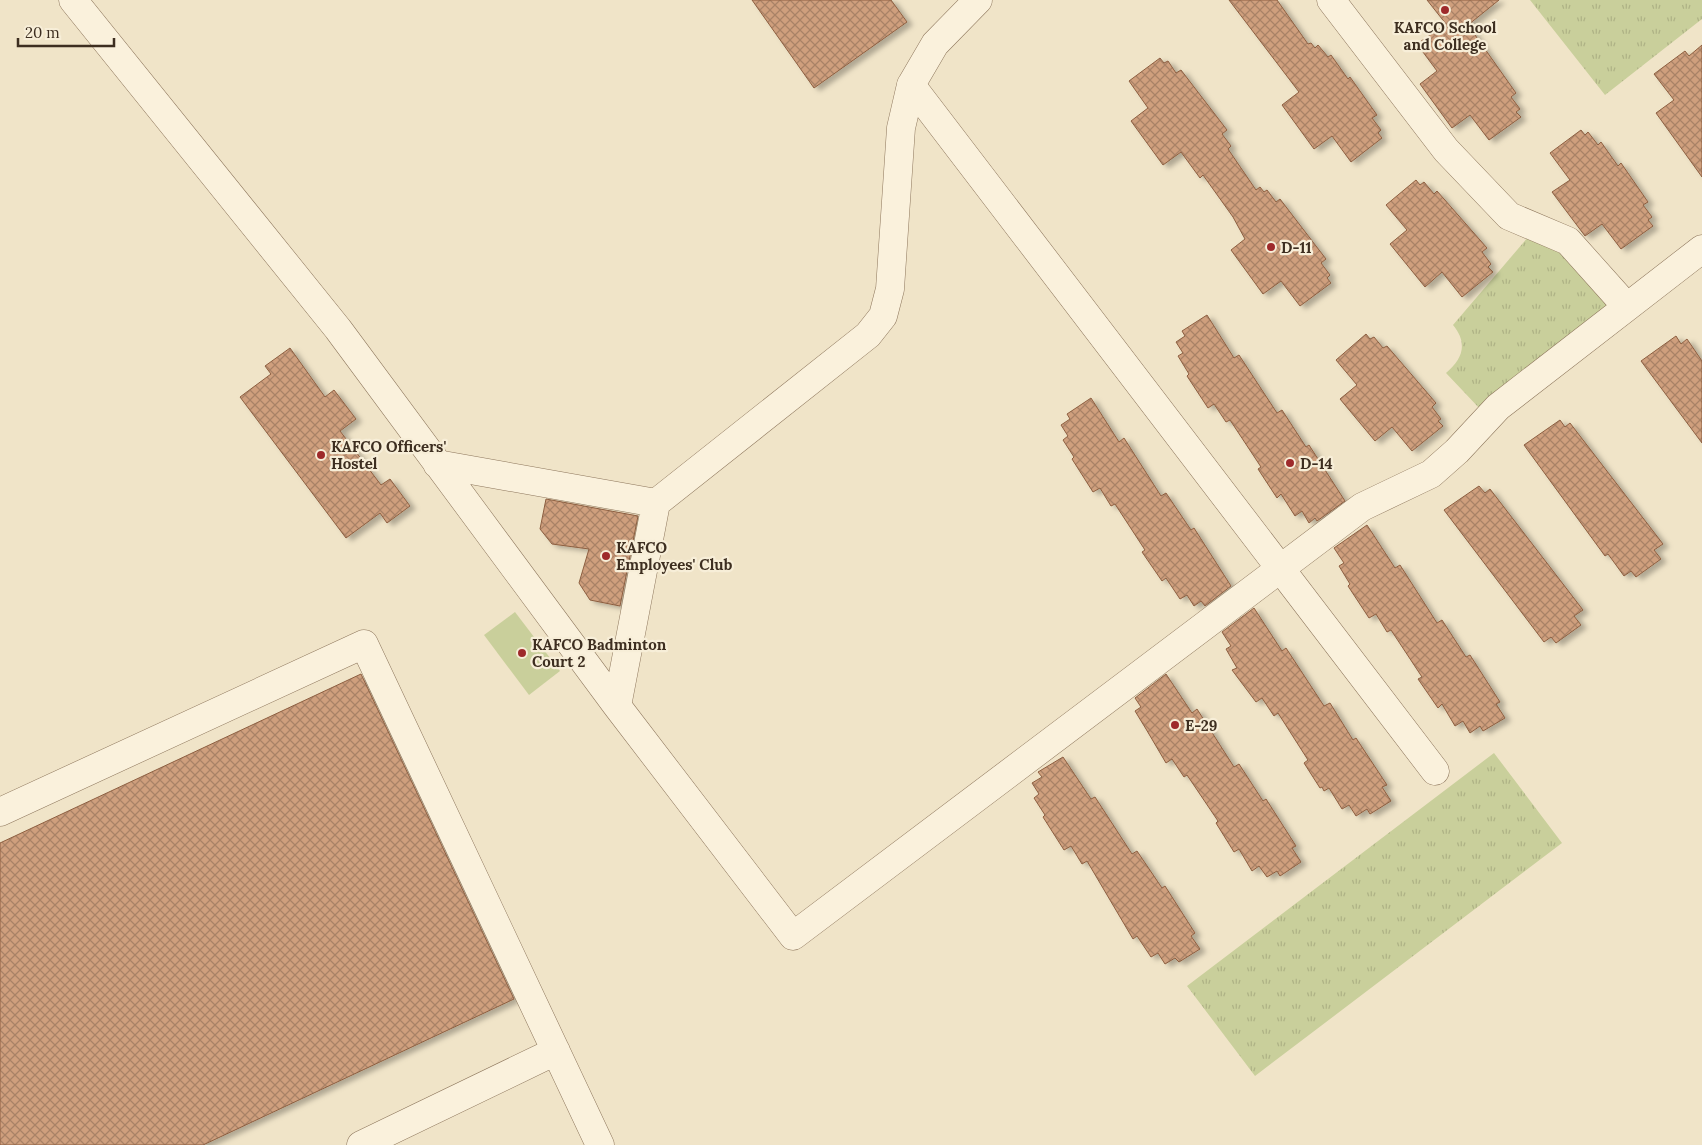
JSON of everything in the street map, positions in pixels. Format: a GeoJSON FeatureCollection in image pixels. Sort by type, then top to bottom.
{"type":"FeatureCollection","features":[{"type":"Feature","properties":{"kind":"street"},"geometry":{"type":"LineString","coordinates":[[73,0],[338,329],[617,706],[793,936],[1362,507],[1431,474],[1458,451],[1498,407],[1702,250]]}},
{"type":"Feature","properties":{"kind":"street"},"geometry":{"type":"LineString","coordinates":[[617,706],[656,503],[868,335],[883,316],[890,289],[901,128],[911,85],[935,44],[978,0]]}},
{"type":"Feature","properties":{"kind":"street"},"geometry":{"type":"LineString","coordinates":[[1331,0],[1446,150],[1509,216],[1568,241],[1627,307]]}},
{"type":"Feature","properties":{"kind":"street"},"geometry":{"type":"LineString","coordinates":[[911,85],[1435,771]]}},
{"type":"Feature","properties":{"kind":"street"},"geometry":{"type":"LineString","coordinates":[[437,464],[656,503]]}},
{"type":"Feature","properties":{"kind":"street"},"geometry":{"type":"LineString","coordinates":[[0,812],[364,644],[600,1145]]}},
{"type":"Feature","properties":{"kind":"street"},"geometry":{"type":"LineString","coordinates":[[361,1145],[556,1051]]}},
{"type":"Feature","properties":{"kind":"green space"},"geometry":{"type":"Polygon","coordinates":[[[1530,0],[1702,0],[1702,19],[1605,95],[1530,0]]]}},
{"type":"Feature","properties":{"kind":"green space"},"geometry":{"type":"Polygon","coordinates":[[[1529,236],[1561,249],[1612,305],[1481,410],[1446,373],[1452,368],[1462,350],[1461,338],[1453,325],[1529,236]]]}},
{"type":"Feature","properties":{"kind":"green space","name":"KAFCO Badminton Court 2"},"geometry":{"type":"Polygon","coordinates":[[[515,612],[560,671],[529,695],[484,635],[515,612]]]}},
{"type":"Feature","properties":{"kind":"green space"},"geometry":{"type":"Polygon","coordinates":[[[1494,753],[1562,843],[1255,1076],[1187,986],[1494,753]]]}},
{"type":"Feature","properties":{"kind":"building"},"geometry":{"type":"Polygon","coordinates":[[[752,0],[891,0],[907,22],[814,88],[752,0]]]}},
{"type":"Feature","properties":{"kind":"building"},"geometry":{"type":"Polygon","coordinates":[[[1229,0],[1277,0],[1308,44],[1311,43],[1315,48],[1318,45],[1328,57],[1331,55],[1348,79],[1350,77],[1377,115],[1372,118],[1381,130],[1378,133],[1382,138],[1351,162],[1332,136],[1314,149],[1282,105],[1299,92],[1229,0]]]}},
{"type":"Feature","properties":{"kind":"building"},"geometry":{"type":"Polygon","coordinates":[[[1427,0],[1499,0],[1468,25],[1516,93],[1511,97],[1520,109],[1516,112],[1521,117],[1489,140],[1470,115],[1452,128],[1420,84],[1437,71],[1417,44],[1446,24],[1427,0]]]}},
{"type":"Feature","properties":{"kind":"building"},"geometry":{"type":"Polygon","coordinates":[[[1702,45],[1702,177],[1656,113],[1674,100],[1654,74],[1685,51],[1689,56],[1702,45]]]}},
{"type":"Feature","properties":{"kind":"building"},"geometry":{"type":"Polygon","coordinates":[[[1160,58],[1164,63],[1168,61],[1176,73],[1181,70],[1227,130],[1222,134],[1231,146],[1228,149],[1256,190],[1260,187],[1264,192],[1267,190],[1276,202],[1280,199],[1326,259],[1321,263],[1330,275],[1327,278],[1331,283],[1300,306],[1281,281],[1263,294],[1231,250],[1245,239],[1233,217],[1203,175],[1200,178],[1181,152],[1163,165],[1131,121],[1148,108],[1129,81],[1160,58]]]}},
{"type":"Feature","properties":{"kind":"building"},"geometry":{"type":"Polygon","coordinates":[[[1581,130],[1585,135],[1588,132],[1598,145],[1601,142],[1618,166],[1621,163],[1648,202],[1643,205],[1652,217],[1648,220],[1653,226],[1621,249],[1602,224],[1585,236],[1552,192],[1570,180],[1550,153],[1581,130]]]}},
{"type":"Feature","properties":{"kind":"building"},"geometry":{"type":"Polygon","coordinates":[[[1416,180],[1420,185],[1424,182],[1434,194],[1437,191],[1487,248],[1482,252],[1491,264],[1488,267],[1493,272],[1462,297],[1442,272],[1425,287],[1390,244],[1407,230],[1386,205],[1416,180]]]}},
{"type":"Feature","properties":{"kind":"building"},"geometry":{"type":"Polygon","coordinates":[[[1207,315],[1234,358],[1239,355],[1277,413],[1282,410],[1306,447],[1309,445],[1345,501],[1317,521],[1315,518],[1309,523],[1302,511],[1295,516],[1281,494],[1277,498],[1258,469],[1261,467],[1230,420],[1226,422],[1214,404],[1208,408],[1187,376],[1189,374],[1178,356],[1183,353],[1176,342],[1185,336],[1182,331],[1207,315]]]}},
{"type":"Feature","properties":{"kind":"building"},"geometry":{"type":"Polygon","coordinates":[[[1366,334],[1370,339],[1374,337],[1383,348],[1387,346],[1436,403],[1432,407],[1441,419],[1438,421],[1443,426],[1412,451],[1392,427],[1375,441],[1340,399],[1357,385],[1336,360],[1366,334]]]}},
{"type":"Feature","properties":{"kind":"building"},"geometry":{"type":"Polygon","coordinates":[[[1676,336],[1681,344],[1687,339],[1702,361],[1702,443],[1641,361],[1676,336]]]}},
{"type":"Feature","properties":{"kind":"building","name":"KAFCO Officers' Hostel"},"geometry":{"type":"Polygon","coordinates":[[[290,348],[325,397],[334,390],[356,419],[340,431],[381,485],[390,479],[410,506],[387,523],[380,513],[346,538],[240,397],[271,374],[265,366],[290,348]]]}},
{"type":"Feature","properties":{"kind":"building"},"geometry":{"type":"Polygon","coordinates":[[[1091,398],[1119,442],[1124,438],[1161,496],[1166,493],[1191,530],[1194,528],[1231,586],[1205,606],[1201,601],[1194,606],[1187,595],[1180,599],[1166,578],[1162,581],[1142,552],[1145,550],[1115,504],[1111,506],[1100,488],[1093,492],[1072,459],[1074,457],[1063,440],[1068,436],[1061,425],[1070,419],[1067,414],[1091,398]]]}},
{"type":"Feature","properties":{"kind":"building"},"geometry":{"type":"Polygon","coordinates":[[[1560,420],[1565,427],[1570,423],[1663,544],[1654,550],[1661,559],[1636,577],[1631,571],[1624,576],[1608,554],[1605,556],[1524,445],[1560,420]]]}},
{"type":"Feature","properties":{"kind":"building"},"geometry":{"type":"Polygon","coordinates":[[[1479,486],[1485,493],[1490,489],[1583,610],[1574,616],[1581,625],[1556,643],[1551,637],[1544,642],[1444,510],[1479,486]]]}},
{"type":"Feature","properties":{"kind":"building","name":"KAFCO Employees' Club"},"geometry":{"type":"Polygon","coordinates":[[[546,499],[638,516],[620,606],[590,600],[579,583],[589,549],[552,544],[540,529],[546,499]]]}},
{"type":"Feature","properties":{"kind":"building"},"geometry":{"type":"Polygon","coordinates":[[[1367,525],[1395,568],[1400,565],[1437,623],[1442,620],[1466,657],[1470,655],[1500,702],[1496,704],[1505,718],[1483,731],[1480,726],[1470,733],[1463,721],[1455,726],[1442,704],[1438,708],[1418,679],[1422,677],[1391,630],[1387,632],[1376,614],[1369,618],[1348,586],[1350,584],[1339,566],[1344,563],[1334,548],[1367,525]]]}},
{"type":"Feature","properties":{"kind":"building"},"geometry":{"type":"Polygon","coordinates":[[[1254,608],[1282,651],[1286,648],[1324,706],[1330,703],[1353,740],[1356,738],[1387,785],[1382,787],[1391,801],[1370,814],[1367,809],[1356,816],[1349,805],[1342,809],[1329,788],[1324,791],[1322,787],[1320,788],[1304,763],[1308,760],[1278,713],[1274,716],[1262,698],[1256,702],[1232,670],[1237,668],[1226,649],[1231,646],[1222,632],[1254,608]]]}},
{"type":"Feature","properties":{"kind":"building"},"geometry":{"type":"Polygon","coordinates":[[[361,674],[514,999],[203,1145],[0,1145],[0,843],[361,674]]]}},
{"type":"Feature","properties":{"kind":"building"},"geometry":{"type":"Polygon","coordinates":[[[1166,674],[1192,713],[1197,709],[1234,767],[1239,764],[1263,801],[1266,799],[1296,846],[1292,848],[1301,862],[1280,876],[1277,871],[1267,877],[1259,866],[1252,871],[1239,849],[1234,852],[1216,823],[1218,821],[1187,775],[1184,777],[1172,759],[1166,763],[1135,711],[1141,707],[1135,698],[1166,674]]]}},
{"type":"Feature","properties":{"kind":"building"},"geometry":{"type":"Polygon","coordinates":[[[1063,757],[1091,799],[1095,797],[1132,854],[1137,851],[1162,888],[1165,886],[1195,933],[1191,936],[1200,949],[1179,962],[1175,958],[1165,964],[1158,953],[1151,957],[1137,936],[1133,939],[1087,861],[1082,864],[1071,846],[1064,850],[1043,817],[1045,815],[1034,798],[1039,794],[1032,783],[1042,777],[1038,772],[1063,757]]]}},
{"type":"Feature","properties":{"kind":"place","name":"KAFCO School and College"},"geometry":{"type":"Point","coordinates":[1445,10]}},
{"type":"Feature","properties":{"kind":"place","name":"D-11"},"geometry":{"type":"Point","coordinates":[1271,247]}},
{"type":"Feature","properties":{"kind":"place","name":"KAFCO Officers' Hostel"},"geometry":{"type":"Point","coordinates":[321,455]}},
{"type":"Feature","properties":{"kind":"place","name":"D-14"},"geometry":{"type":"Point","coordinates":[1290,463]}},
{"type":"Feature","properties":{"kind":"place","name":"KAFCO Employees' Club"},"geometry":{"type":"Point","coordinates":[606,556]}},
{"type":"Feature","properties":{"kind":"place","name":"KAFCO Badminton Court 2"},"geometry":{"type":"Point","coordinates":[522,653]}},
{"type":"Feature","properties":{"kind":"place","name":"E-29"},"geometry":{"type":"Point","coordinates":[1175,725]}}]}
